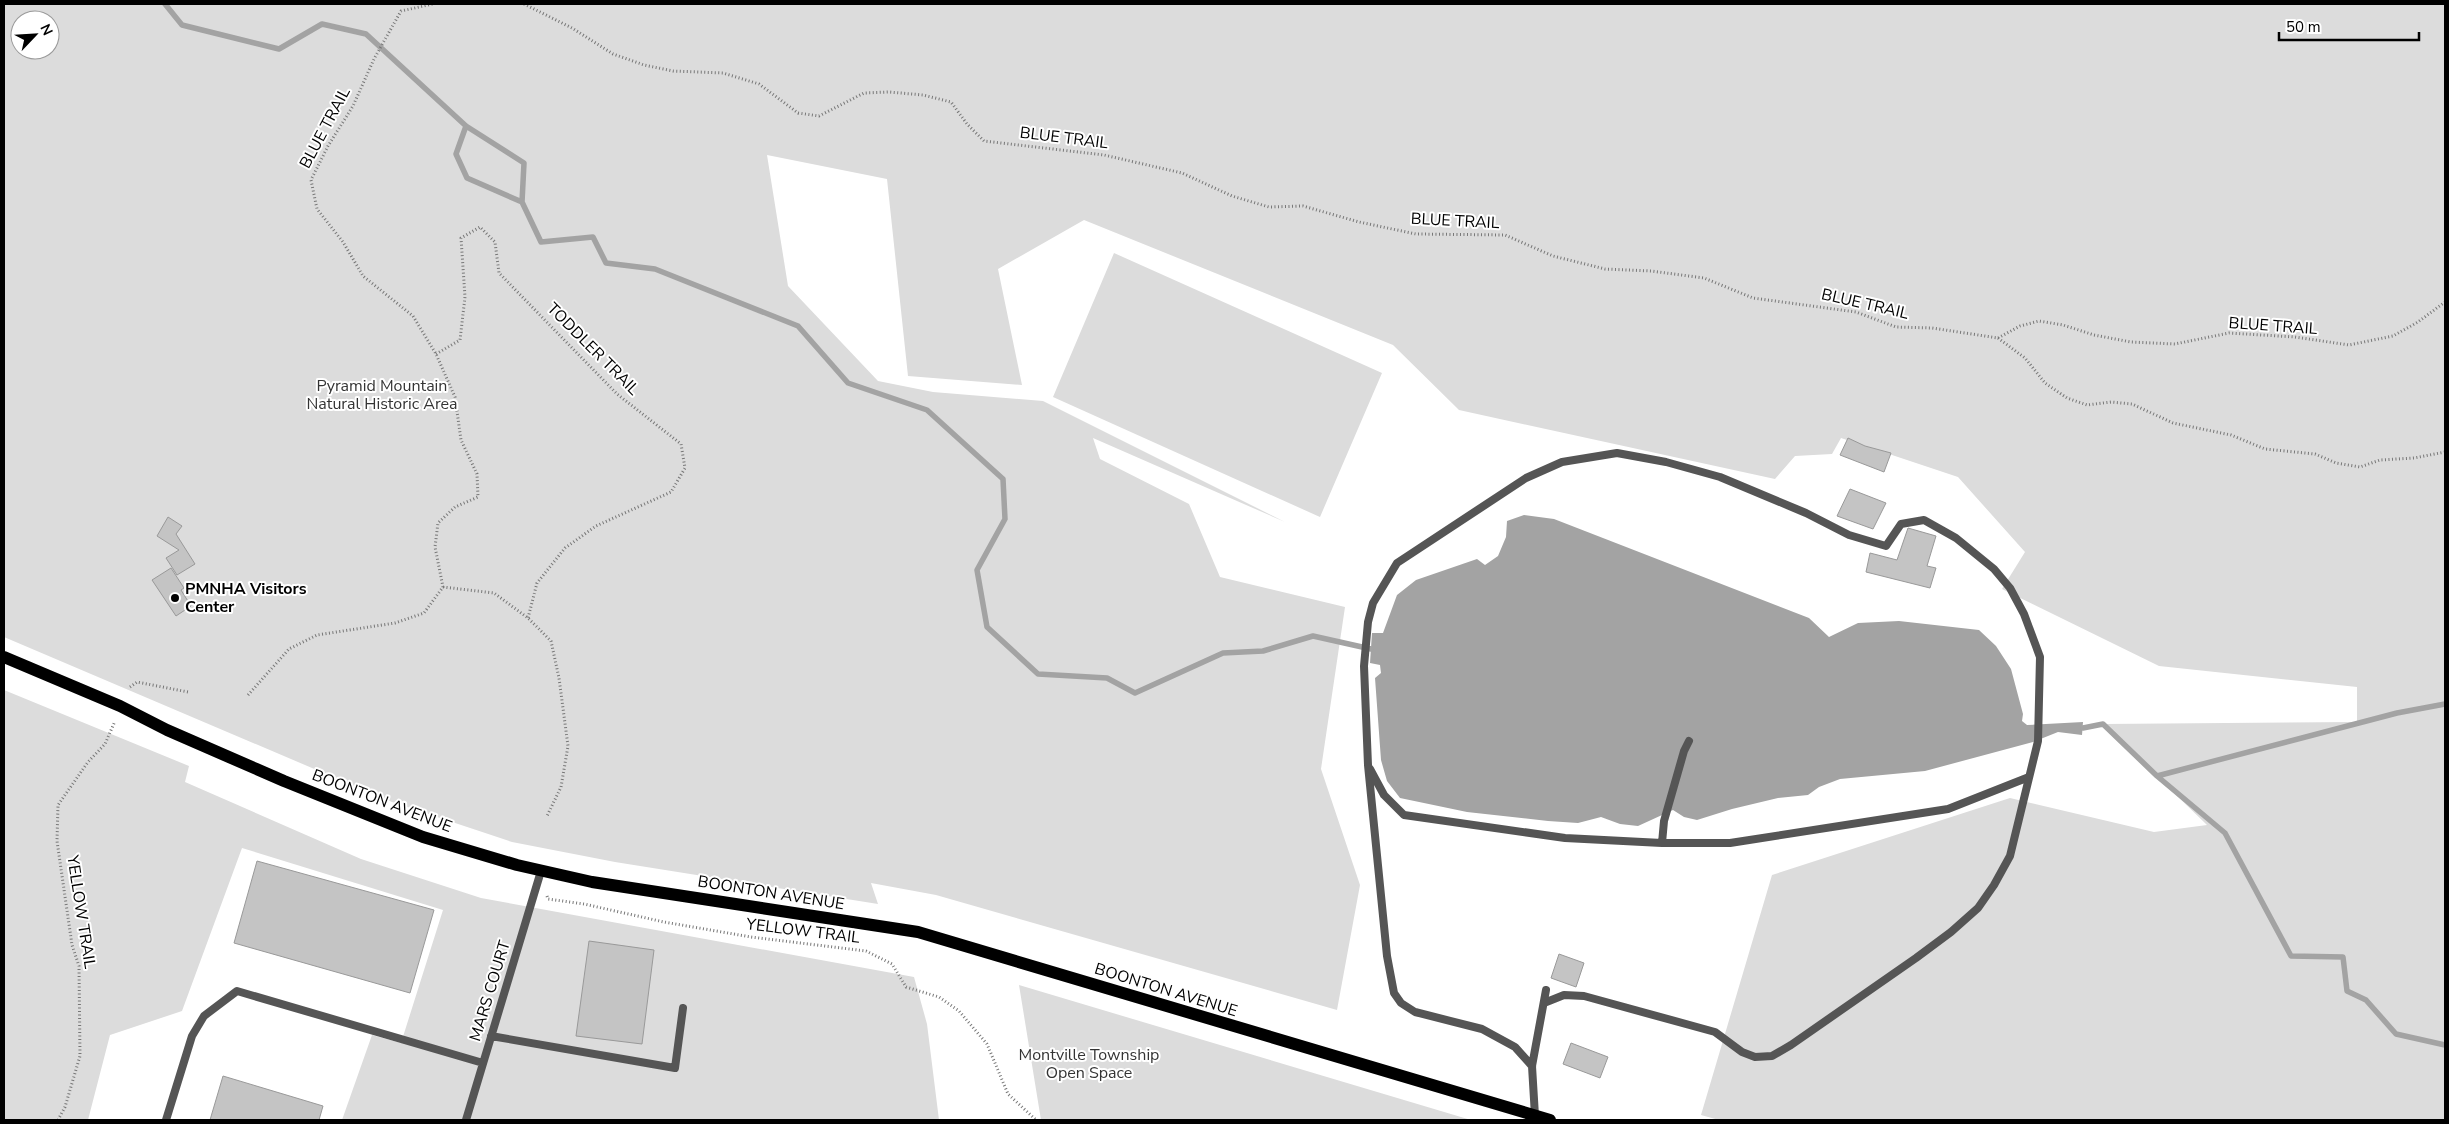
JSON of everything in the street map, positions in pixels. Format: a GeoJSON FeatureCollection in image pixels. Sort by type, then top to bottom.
{"type":"FeatureCollection","features":[{"type":"Feature","properties":{"kind":"main road","name":"BOONTON AVENUE"},"geometry":{"type":"LineString","coordinates":[[4,657],[120,706],[167,730],[284,781],[423,837],[541,871],[592,882],[918,932],[1550,1120]]}},
{"type":"Feature","properties":{"kind":"lane"},"geometry":{"type":"LineString","coordinates":[[1532,1066],[1516,1046],[1482,1029],[1415,1012],[1401,1002],[1394,993],[1387,956],[1368,765],[1364,666],[1368,622],[1373,603],[1397,563],[1526,478],[1562,462],[1617,453],[1666,462],[1720,477],[1806,513],[1849,535],[1886,546],[1901,524],[1924,520],[1956,538],[1994,569],[2010,588],[2024,614],[2040,658],[2040,721],[2038,741],[2010,856],[1994,885],[1978,908],[1951,932],[1916,958],[1772,1056],[1755,1057],[1742,1052],[1715,1032],[1584,996],[1564,995],[1544,1003]]}},
{"type":"Feature","properties":{"kind":"lane"},"geometry":{"type":"LineString","coordinates":[[1662,843],[1664,821],[1684,751],[1689,741]]}},
{"type":"Feature","properties":{"kind":"lane"},"geometry":{"type":"LineString","coordinates":[[1368,765],[1384,795],[1404,815],[1565,838],[1662,843],[1730,843],[1948,809],[2029,777]]}},
{"type":"Feature","properties":{"kind":"lane","name":"MARS COURT"},"geometry":{"type":"LineString","coordinates":[[466,1120],[541,871]]}},
{"type":"Feature","properties":{"kind":"lane"},"geometry":{"type":"LineString","coordinates":[[1535,1116],[1532,1066],[1546,990]]}},
{"type":"Feature","properties":{"kind":"lane"},"geometry":{"type":"LineString","coordinates":[[166,1120],[192,1036],[204,1016],[237,991],[483,1063]]}},
{"type":"Feature","properties":{"kind":"lane"},"geometry":{"type":"LineString","coordinates":[[491,1036],[675,1068],[683,1008]]}},
{"type":"Feature","properties":{"kind":"path","name":"BLUE TRAIL"},"geometry":{"type":"LineString","coordinates":[[433,4],[401,11],[311,180],[317,209],[343,242],[363,276],[413,316],[436,354],[455,397],[461,440],[477,474],[478,497],[455,507],[438,523],[435,547],[442,587]]}},
{"type":"Feature","properties":{"kind":"path","name":"BLUE TRAIL"},"geometry":{"type":"LineString","coordinates":[[524,4],[564,24],[613,54],[644,65],[673,71],[723,73],[759,84],[798,112],[819,116],[864,93],[889,92],[922,95],[951,102],[967,124],[984,141],[1104,155],[1174,171],[1232,196],[1269,207],[1303,206],[1359,222],[1416,234],[1505,236],[1553,256],[1605,268],[1650,271],[1704,278],[1753,298],[1856,312],[1896,327],[1932,328],[1998,338],[2020,326],[2039,321],[2131,342],[2175,344],[2228,333],[2294,336],[2349,345],[2392,336],[2418,322],[2445,302]]}},
{"type":"Feature","properties":{"kind":"path","name":"TODDLER TRAIL"},"geometry":{"type":"LineString","coordinates":[[436,354],[460,340],[465,297],[461,238],[480,228],[495,242],[500,273],[617,394],[681,444],[685,468],[671,492],[596,526],[564,548],[537,583],[528,618]]}},
{"type":"Feature","properties":{"kind":"path"},"geometry":{"type":"LineString","coordinates":[[1998,338],[2025,358],[2045,383],[2067,398],[2087,405],[2111,402],[2132,404],[2173,423],[2232,435],[2265,449],[2315,454],[2336,463],[2360,466],[2380,460],[2414,458],[2445,452]]}},
{"type":"Feature","properties":{"kind":"path"},"geometry":{"type":"LineString","coordinates":[[248,695],[289,649],[318,635],[395,623],[424,613],[442,587],[494,593],[528,618],[551,641],[559,678],[568,746],[561,787],[547,816]]}},
{"type":"Feature","properties":{"kind":"path"},"geometry":{"type":"LineString","coordinates":[[130,687],[137,682],[188,692]]}},
{"type":"Feature","properties":{"kind":"path","name":"YELLOW TRAIL"},"geometry":{"type":"LineString","coordinates":[[58,1120],[65,1107],[80,1056],[79,966],[72,944],[57,841],[58,805],[88,762],[104,744],[115,721]]}},
{"type":"Feature","properties":{"kind":"path","name":"YELLOW TRAIL"},"geometry":{"type":"LineString","coordinates":[[541,871],[548,899],[584,904],[664,922],[751,937],[866,951],[892,964],[906,987],[939,998],[959,1011],[987,1044],[1008,1094],[1036,1120]]}},
{"type":"Feature","properties":{"kind":"green space","name":"Pyramid Mountain Natural Historic Area"},"geometry":{"type":"Polygon","coordinates":[[[4,4],[2445,4],[2445,1120],[1719,1120],[1701,1115],[1772,875],[2010,798],[2154,832],[2207,825],[2103,724],[2357,722],[2357,687],[2159,666],[2002,589],[2025,552],[1958,477],[1841,438],[1832,454],[1795,456],[1775,479],[1459,410],[1393,345],[1084,220],[998,269],[1022,385],[908,376],[887,179],[767,155],[788,286],[878,381],[933,392],[1043,401],[1285,522],[1093,438],[1100,459],[1189,504],[1220,577],[1345,607],[1321,769],[1360,885],[1337,1010],[936,895],[871,883],[878,904],[615,862],[512,842],[392,802],[4,637],[4,4]]]}},
{"type":"Feature","properties":{"kind":"green space"},"geometry":{"type":"Polygon","coordinates":[[[1114,253],[1382,373],[1320,517],[1053,397],[1114,253]]]}},
{"type":"Feature","properties":{"kind":"green space"},"geometry":{"type":"Polygon","coordinates":[[[4,690],[189,766],[185,782],[361,859],[481,898],[914,977],[927,1024],[939,1120],[342,1120],[372,1035],[401,1043],[443,910],[242,848],[182,1011],[110,1035],[88,1120],[4,1120],[4,690]]]}},
{"type":"Feature","properties":{"kind":"green space","name":"Montville Township Open Space"},"geometry":{"type":"Polygon","coordinates":[[[1019,985],[1471,1120],[1041,1120],[1019,985]]]}},
{"type":"Feature","properties":{"kind":"shaded area"},"geometry":{"type":"Polygon","coordinates":[[[1524,515],[1554,519],[1809,618],[1829,637],[1858,623],[1899,621],[1979,630],[1996,646],[2011,669],[2023,714],[2022,721],[2027,725],[2083,722],[2082,735],[2058,732],[2033,742],[1925,771],[1840,779],[1819,787],[1808,795],[1778,798],[1697,820],[1684,817],[1673,810],[1638,826],[1620,824],[1601,817],[1578,823],[1467,812],[1400,798],[1387,781],[1381,760],[1375,678],[1381,673],[1380,665],[1370,663],[1372,633],[1383,633],[1397,595],[1416,580],[1477,559],[1485,565],[1498,556],[1506,537],[1507,521],[1524,515]]]}},
{"type":"Feature","properties":{"kind":"building"},"geometry":{"type":"Polygon","coordinates":[[[1848,438],[1865,446],[1891,453],[1884,472],[1840,455],[1848,438]]]}},
{"type":"Feature","properties":{"kind":"building"},"geometry":{"type":"Polygon","coordinates":[[[1850,489],[1886,503],[1873,529],[1837,516],[1850,489]]]}},
{"type":"Feature","properties":{"kind":"building"},"geometry":{"type":"Polygon","coordinates":[[[168,517],[182,526],[176,534],[195,564],[177,575],[166,558],[179,550],[157,536],[168,517]]]}},
{"type":"Feature","properties":{"kind":"building"},"geometry":{"type":"Polygon","coordinates":[[[1908,528],[1936,536],[1927,566],[1936,568],[1930,588],[1866,572],[1870,553],[1897,560],[1908,528]]]}},
{"type":"Feature","properties":{"kind":"building","name":"PMNHA Visitors Center"},"geometry":{"type":"Polygon","coordinates":[[[171,568],[184,588],[181,590],[191,606],[176,616],[152,580],[171,568]]]}},
{"type":"Feature","properties":{"kind":"building"},"geometry":{"type":"Polygon","coordinates":[[[257,861],[434,910],[410,993],[234,943],[257,861]]]}},
{"type":"Feature","properties":{"kind":"building"},"geometry":{"type":"Polygon","coordinates":[[[589,941],[654,950],[642,1044],[576,1036],[589,941]]]}},
{"type":"Feature","properties":{"kind":"building"},"geometry":{"type":"Polygon","coordinates":[[[1559,954],[1584,963],[1576,987],[1551,978],[1559,954]]]}},
{"type":"Feature","properties":{"kind":"building"},"geometry":{"type":"Polygon","coordinates":[[[1571,1043],[1608,1057],[1600,1078],[1563,1064],[1571,1043]]]}},
{"type":"Feature","properties":{"kind":"building"},"geometry":{"type":"Polygon","coordinates":[[[223,1076],[323,1106],[319,1120],[210,1120],[223,1076]]]}},
{"type":"Feature","properties":{"kind":"waterway"},"geometry":{"type":"LineString","coordinates":[[165,4],[182,25],[279,49],[322,24],[366,34],[466,126],[456,154],[467,178],[522,202],[541,242],[593,237],[606,263],[655,269],[798,326],[848,383],[927,410],[1003,479],[1005,519],[977,570],[987,627],[1038,674],[1107,678],[1135,693],[1223,653],[1263,651],[1313,636],[1371,649]]}},
{"type":"Feature","properties":{"kind":"waterway"},"geometry":{"type":"LineString","coordinates":[[466,126],[524,163],[522,202]]}},
{"type":"Feature","properties":{"kind":"waterway"},"geometry":{"type":"LineString","coordinates":[[2083,728],[2103,724],[2157,776],[2397,713],[2445,704]]}},
{"type":"Feature","properties":{"kind":"waterway"},"geometry":{"type":"LineString","coordinates":[[2157,776],[2225,833],[2291,956],[2343,957],[2347,991],[2366,1000],[2396,1034],[2445,1045]]}},
{"type":"Feature","properties":{"kind":"place","name":"PMNHA Visitors Center"},"geometry":{"type":"Point","coordinates":[175,598]}}]}
